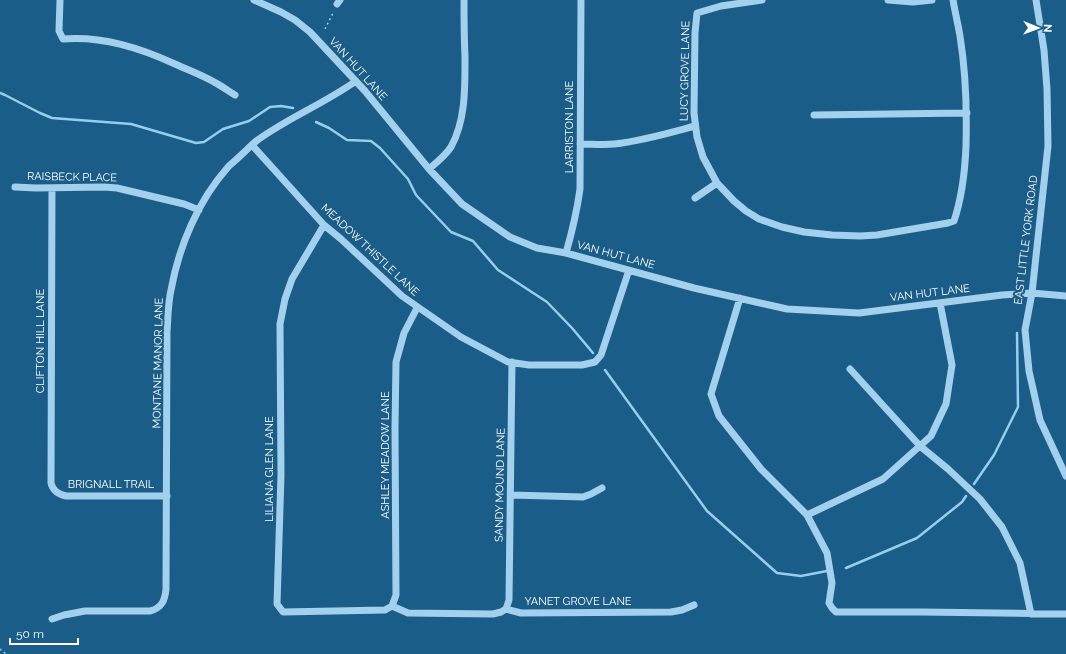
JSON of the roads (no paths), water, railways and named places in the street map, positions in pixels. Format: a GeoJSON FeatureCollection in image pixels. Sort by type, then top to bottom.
{"type":"FeatureCollection","features":[{"type":"Feature","properties":{"kind":"street"},"geometry":{"type":"LineString","coordinates":[[60,0],[59,31],[63,39],[72,38],[97,40],[126,45],[154,54],[215,82],[235,95]]}},
{"type":"Feature","properties":{"kind":"street","name":"VAN HUT LANE"},"geometry":{"type":"LineString","coordinates":[[254,0],[281,12],[295,20],[310,32],[356,81],[429,169],[462,204],[510,237],[537,248],[566,253],[694,288],[787,309],[859,313],[1002,295],[1032,293],[1066,296]]}},
{"type":"Feature","properties":{"kind":"street"},"geometry":{"type":"LineString","coordinates":[[429,169],[445,155],[451,146],[462,114],[465,81],[464,0]]}},
{"type":"Feature","properties":{"kind":"street","name":"LARRISTON LANE"},"geometry":{"type":"LineString","coordinates":[[566,253],[574,225],[580,189],[581,0]]}},
{"type":"Feature","properties":{"kind":"street","name":"LUCY GROVE LANE"},"geometry":{"type":"LineString","coordinates":[[762,0],[721,6],[697,13],[695,33],[694,112],[697,137],[703,157],[717,183],[734,201],[759,219],[782,227],[804,232],[866,236],[954,221],[958,208],[965,162],[967,113]]}},
{"type":"Feature","properties":{"kind":"street"},"geometry":{"type":"LineString","coordinates":[[888,0],[913,2],[932,0]]}},
{"type":"Feature","properties":{"kind":"street"},"geometry":{"type":"LineString","coordinates":[[814,115],[967,113],[966,85],[960,35],[953,0]]}},
{"type":"Feature","properties":{"kind":"street","name":"EAST LITTLE YORK ROAD"},"geometry":{"type":"LineString","coordinates":[[1036,0],[1044,50],[1047,89],[1048,146],[1032,293],[1025,330],[1029,370],[1040,420],[1066,476]]}},
{"type":"Feature","properties":{"kind":"street","name":"MONTANE MANOR LANE"},"geometry":{"type":"LineString","coordinates":[[52,619],[85,611],[146,612],[156,610],[165,598],[167,496],[167,332],[170,290],[183,246],[199,210],[215,184],[229,167],[252,145],[289,120],[339,93],[356,81]]}},
{"type":"Feature","properties":{"kind":"street"},"geometry":{"type":"LineString","coordinates":[[580,144],[625,142],[658,136],[696,126]]}},
{"type":"Feature","properties":{"kind":"street","name":"MEADOW THISTLE LANE"},"geometry":{"type":"LineString","coordinates":[[252,145],[324,225],[402,296],[417,308],[461,337],[508,362],[529,365],[582,365],[595,362],[601,355],[629,270]]}},
{"type":"Feature","properties":{"kind":"street"},"geometry":{"type":"LineString","coordinates":[[695,198],[717,183]]}},
{"type":"Feature","properties":{"kind":"street","name":"RAISBECK PLACE"},"geometry":{"type":"LineString","coordinates":[[15,187],[117,188],[184,204],[199,210]]}},
{"type":"Feature","properties":{"kind":"street","name":"CLIFTON HILL LANE"},"geometry":{"type":"LineString","coordinates":[[52,188],[51,483],[52,488],[56,492]]}},
{"type":"Feature","properties":{"kind":"street","name":"LILIANA GLEN LANE"},"geometry":{"type":"LineString","coordinates":[[324,225],[292,279],[285,299],[280,324],[281,474],[277,604],[284,612],[385,610],[392,606]]}},
{"type":"Feature","properties":{"kind":"street"},"geometry":{"type":"LineString","coordinates":[[740,298],[711,394],[719,416],[761,469],[807,515],[827,554],[832,583],[829,603],[836,612],[1066,614]]}},
{"type":"Feature","properties":{"kind":"street"},"geometry":{"type":"LineString","coordinates":[[807,515],[883,479],[932,436],[946,404],[952,365],[940,303]]}},
{"type":"Feature","properties":{"kind":"street","name":"ASHLEY MEADOW LANE"},"geometry":{"type":"LineString","coordinates":[[392,606],[396,595],[396,362],[404,333],[417,308]]}},
{"type":"Feature","properties":{"kind":"street","name":"SANDY MOUND LANE"},"geometry":{"type":"LineString","coordinates":[[506,608],[509,600],[512,362]]}},
{"type":"Feature","properties":{"kind":"street"},"geometry":{"type":"LineString","coordinates":[[850,369],[920,446],[948,469],[980,499],[1002,527],[1020,563],[1031,614]]}},
{"type":"Feature","properties":{"kind":"street"},"geometry":{"type":"LineString","coordinates":[[511,495],[583,497],[602,488]]}},
{"type":"Feature","properties":{"kind":"street","name":"BRIGNALL TRAIL"},"geometry":{"type":"LineString","coordinates":[[56,492],[66,496],[167,496]]}},
{"type":"Feature","properties":{"kind":"street","name":"YANET GROVE LANE"},"geometry":{"type":"LineString","coordinates":[[506,608],[520,613],[671,612],[682,610],[694,605]]}},
{"type":"Feature","properties":{"kind":"street"},"geometry":{"type":"LineString","coordinates":[[392,606],[408,613],[493,614],[501,612],[506,608]]}},
{"type":"Feature","properties":{"kind":"waterway"},"geometry":{"type":"LineString","coordinates":[[0,93],[52,118],[131,124],[196,143],[204,142],[223,129],[249,121],[270,107],[281,106],[293,108]]}},
{"type":"Feature","properties":{"kind":"waterway"},"geometry":{"type":"LineString","coordinates":[[316,122],[329,128],[347,140],[371,141],[380,148],[408,179],[416,195],[451,232],[473,241],[498,270],[547,302],[593,353]]}},
{"type":"Feature","properties":{"kind":"waterway"},"geometry":{"type":"LineString","coordinates":[[974,484],[994,455],[1018,407],[1017,333]]}},
{"type":"Feature","properties":{"kind":"waterway"},"geometry":{"type":"LineString","coordinates":[[605,370],[707,511],[777,573],[801,576],[827,571]]}},
{"type":"Feature","properties":{"kind":"waterway"},"geometry":{"type":"LineString","coordinates":[[846,568],[917,538],[962,502],[966,496]]}}]}
